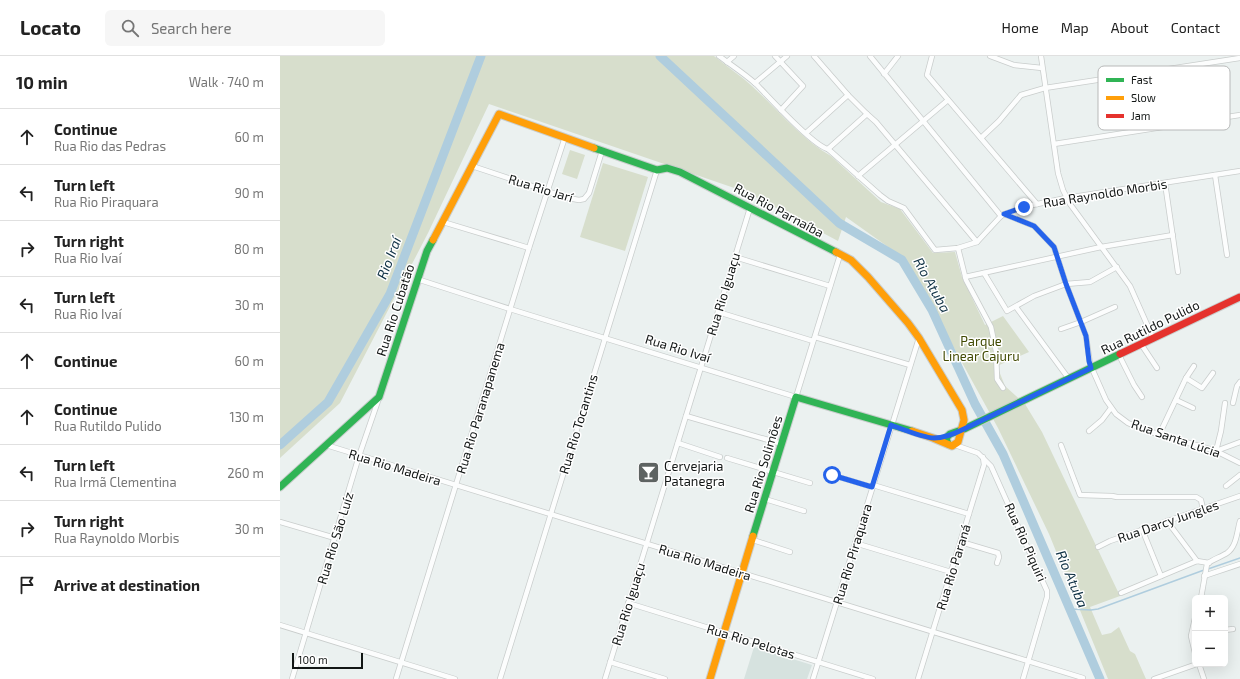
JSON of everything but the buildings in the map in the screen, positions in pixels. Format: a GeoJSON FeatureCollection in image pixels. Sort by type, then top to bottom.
{"type":"FeatureCollection","features":[{"type":"Feature","properties":{"kind":"street"},"geometry":{"type":"LineString","coordinates":[[720,56],[754,83],[806,133],[821,146],[828,149],[858,176],[948,100]]}},
{"type":"Feature","properties":{"kind":"street"},"geometry":{"type":"LineString","coordinates":[[727,62],[734,56]]}},
{"type":"Feature","properties":{"kind":"street"},"geometry":{"type":"LineString","coordinates":[[775,56],[803,86],[781,110]]}},
{"type":"Feature","properties":{"kind":"street"},"geometry":{"type":"LineString","coordinates":[[754,83],[787,56]]}},
{"type":"Feature","properties":{"kind":"street"},"geometry":{"type":"LineString","coordinates":[[814,56],[848,95],[896,144],[977,242]]}},
{"type":"Feature","properties":{"kind":"street"},"geometry":{"type":"LineString","coordinates":[[870,56],[1003,215]]}},
{"type":"Feature","properties":{"kind":"street"},"geometry":{"type":"LineString","coordinates":[[884,74],[898,56]]}},
{"type":"Feature","properties":{"kind":"street"},"geometry":{"type":"LineString","coordinates":[[932,56],[927,75],[1037,204]]}},
{"type":"Feature","properties":{"kind":"street"},"geometry":{"type":"LineString","coordinates":[[990,56],[1014,65],[1042,68]]}},
{"type":"Feature","properties":{"kind":"street"},"geometry":{"type":"LineString","coordinates":[[1041,56],[1060,182],[1066,198],[1133,290],[1153,338]]}},
{"type":"Feature","properties":{"kind":"street"},"geometry":{"type":"LineString","coordinates":[[1188,66],[1240,58]]}},
{"type":"Feature","properties":{"kind":"street"},"geometry":{"type":"LineString","coordinates":[[981,138],[999,121],[1021,95],[1045,88],[1098,80]]}},
{"type":"Feature","properties":{"kind":"street"},"geometry":{"type":"LineString","coordinates":[[806,133],[848,95]]}},
{"type":"Feature","properties":{"kind":"street","name":"Rua Rio Parnaíba"},"geometry":{"type":"LineString","coordinates":[[499,114],[643,166],[657,170],[667,168],[680,172],[851,260],[868,277],[919,338],[962,410],[964,420],[960,431]]}},
{"type":"Feature","properties":{"kind":"street","name":"Rua Rio Cubatão"},"geometry":{"type":"LineString","coordinates":[[280,487],[379,397],[427,251],[499,114]]}},
{"type":"Feature","properties":{"kind":"street"},"geometry":{"type":"LineString","coordinates":[[828,149],[867,114]]}},
{"type":"Feature","properties":{"kind":"street"},"geometry":{"type":"LineString","coordinates":[[1230,117],[1240,115]]}},
{"type":"Feature","properties":{"kind":"street"},"geometry":{"type":"LineString","coordinates":[[1054,144],[1144,130]]}},
{"type":"Feature","properties":{"kind":"street","name":"Rua Rio Paranapanema"},"geometry":{"type":"LineString","coordinates":[[396,679],[529,248],[565,137]]}},
{"type":"Feature","properties":{"kind":"street","name":"Rua Rio Jarí"},"geometry":{"type":"LineString","coordinates":[[472,166],[568,198],[579,200],[584,199],[589,193],[602,151]]}},
{"type":"Feature","properties":{"kind":"street","name":"Rua Rio Tocantins"},"geometry":{"type":"LineString","coordinates":[[500,679],[657,170]]}},
{"type":"Feature","properties":{"kind":"street","name":"Rua Raynoldo Morbis"},"geometry":{"type":"LineString","coordinates":[[858,176],[884,199],[904,208],[935,250],[958,248],[977,242],[1003,215],[1024,207],[1066,198],[1240,171]]}},
{"type":"Feature","properties":{"kind":"street"},"geometry":{"type":"LineString","coordinates":[[1215,175],[1227,255]]}},
{"type":"Feature","properties":{"kind":"street"},"geometry":{"type":"LineString","coordinates":[[1165,183],[1178,272]]}},
{"type":"Feature","properties":{"kind":"street","name":"Rua Rio Iguaçu"},"geometry":{"type":"LineString","coordinates":[[605,679],[750,208]]}},
{"type":"Feature","properties":{"kind":"street","name":"Rua Santa Lúcia"},"geometry":{"type":"LineString","coordinates":[[1003,215],[1034,226],[1054,247],[1066,284],[1086,336],[1091,368],[1111,408],[1116,414],[1128,423],[1141,429],[1216,451],[1240,463]]}},
{"type":"Feature","properties":{"kind":"street"},"geometry":{"type":"LineString","coordinates":[[443,222],[529,248]]}},
{"type":"Feature","properties":{"kind":"street"},"geometry":{"type":"LineString","coordinates":[[966,277],[1101,247],[1172,235]]}},
{"type":"Feature","properties":{"kind":"street"},"geometry":{"type":"LineString","coordinates":[[958,248],[966,277],[991,327],[996,351],[997,379],[1003,388]]}},
{"type":"Feature","properties":{"kind":"street","name":"Rua Rio Solimões"},"geometry":{"type":"LineString","coordinates":[[710,679],[840,255]]}},
{"type":"Feature","properties":{"kind":"street"},"geometry":{"type":"LineString","coordinates":[[735,257],[830,286]]}},
{"type":"Feature","properties":{"kind":"street"},"geometry":{"type":"LineString","coordinates":[[984,273],[1007,311],[1034,296],[1066,284],[1090,282],[1117,267]]}},
{"type":"Feature","properties":{"kind":"street","name":"Rua Rio Ivaí"},"geometry":{"type":"LineString","coordinates":[[417,279],[796,397],[954,443],[978,452],[982,456]]}},
{"type":"Feature","properties":{"kind":"street","name":"Rua Rutildo Pulido"},"geometry":{"type":"LineString","coordinates":[[1005,409],[1240,297]]}},
{"type":"Feature","properties":{"kind":"street"},"geometry":{"type":"LineString","coordinates":[[1016,306],[1068,379]]}},
{"type":"Feature","properties":{"kind":"street"},"geometry":{"type":"LineString","coordinates":[[1061,329],[1115,307]]}},
{"type":"Feature","properties":{"kind":"street"},"geometry":{"type":"LineString","coordinates":[[718,312],[910,365]]}},
{"type":"Feature","properties":{"kind":"street","name":"Rua Rio Piraquara"},"geometry":{"type":"LineString","coordinates":[[813,679],[919,338]]}},
{"type":"Feature","properties":{"kind":"street"},"geometry":{"type":"LineString","coordinates":[[1141,344],[1157,368]]}},
{"type":"Feature","properties":{"kind":"street"},"geometry":{"type":"LineString","coordinates":[[1119,355],[1134,385],[1142,397]]}},
{"type":"Feature","properties":{"kind":"street"},"geometry":{"type":"LineString","coordinates":[[1159,435],[1186,378],[1194,366]]}},
{"type":"Feature","properties":{"kind":"street"},"geometry":{"type":"LineString","coordinates":[[1186,378],[1202,388],[1213,373]]}},
{"type":"Feature","properties":{"kind":"street"},"geometry":{"type":"LineString","coordinates":[[1234,403],[1237,386],[1240,382]]}},
{"type":"Feature","properties":{"kind":"street","name":"Rua Rio São Luíz"},"geometry":{"type":"LineString","coordinates":[[292,679],[359,456],[379,397]]}},
{"type":"Feature","properties":{"kind":"street"},"geometry":{"type":"LineString","coordinates":[[1176,400],[1193,408]]}},
{"type":"Feature","properties":{"kind":"street"},"geometry":{"type":"LineString","coordinates":[[1216,451],[1221,431],[1225,403]]}},
{"type":"Feature","properties":{"kind":"street"},"geometry":{"type":"LineString","coordinates":[[1088,431],[1102,420],[1111,408]]}},
{"type":"Feature","properties":{"kind":"street","name":"Rua Rio Ivaí"},"geometry":{"type":"LineString","coordinates":[[933,438],[960,431],[1005,409]]}},
{"type":"Feature","properties":{"kind":"street"},"geometry":{"type":"LineString","coordinates":[[686,416],[782,444]]}},
{"type":"Feature","properties":{"kind":"street"},"geometry":{"type":"LineString","coordinates":[[954,443],[960,431]]}},
{"type":"Feature","properties":{"kind":"street"},"geometry":{"type":"LineString","coordinates":[[955,434],[958,438],[954,443],[946,440],[948,435],[955,434]]}},
{"type":"Feature","properties":{"kind":"street"},"geometry":{"type":"LineString","coordinates":[[1216,451],[1240,442]]}},
{"type":"Feature","properties":{"kind":"street"},"geometry":{"type":"LineString","coordinates":[[678,443],[720,457]]}},
{"type":"Feature","properties":{"kind":"street","name":"Rua Rio Madeira"},"geometry":{"type":"LineString","coordinates":[[326,445],[1083,678]]}},
{"type":"Feature","properties":{"kind":"street"},"geometry":{"type":"LineString","coordinates":[[1060,445],[1080,495],[1117,497],[1196,497],[1200,500],[1203,509]]}},
{"type":"Feature","properties":{"kind":"street","name":"Rua Rio Paraná"},"geometry":{"type":"LineString","coordinates":[[918,679],[984,465],[982,456]]}},
{"type":"Feature","properties":{"kind":"street","name":"Rua Rio Piquiri"},"geometry":{"type":"LineString","coordinates":[[982,456],[994,472],[1047,591],[1048,597],[1023,679]]}},
{"type":"Feature","properties":{"kind":"street"},"geometry":{"type":"LineString","coordinates":[[727,458],[810,484]]}},
{"type":"Feature","properties":{"kind":"street"},"geometry":{"type":"LineString","coordinates":[[832,475],[969,514]]}},
{"type":"Feature","properties":{"kind":"street"},"geometry":{"type":"LineString","coordinates":[[1226,486],[1240,475]]}},
{"type":"Feature","properties":{"kind":"street","name":"Rua Darcy Jungles"},"geometry":{"type":"LineString","coordinates":[[1098,547],[1110,541],[1240,496]]}},
{"type":"Feature","properties":{"kind":"street"},"geometry":{"type":"LineString","coordinates":[[766,499],[804,511]]}},
{"type":"Feature","properties":{"kind":"street"},"geometry":{"type":"LineString","coordinates":[[1167,521],[1197,561],[1208,564]]}},
{"type":"Feature","properties":{"kind":"street"},"geometry":{"type":"LineString","coordinates":[[1201,595],[1204,576],[1208,564],[1232,549],[1235,543],[1240,521]]}},
{"type":"Feature","properties":{"kind":"street"},"geometry":{"type":"LineString","coordinates":[[280,522],[335,538]]}},
{"type":"Feature","properties":{"kind":"street"},"geometry":{"type":"LineString","coordinates":[[1142,530],[1161,576]]}},
{"type":"Feature","properties":{"kind":"street"},"geometry":{"type":"LineString","coordinates":[[753,540],[790,552]]}},
{"type":"Feature","properties":{"kind":"street"},"geometry":{"type":"LineString","coordinates":[[961,542],[998,553],[999,557],[997,563]]}},
{"type":"Feature","properties":{"kind":"street"},"geometry":{"type":"LineString","coordinates":[[855,543],[951,572]]}},
{"type":"Feature","properties":{"kind":"street"},"geometry":{"type":"LineString","coordinates":[[1121,593],[1197,561]]}},
{"type":"Feature","properties":{"kind":"street"},"geometry":{"type":"LineString","coordinates":[[1204,576],[1240,564]]}},
{"type":"Feature","properties":{"kind":"street","name":"Rua Rio Pelotas"},"geometry":{"type":"LineString","coordinates":[[628,603],[873,679]]}},
{"type":"Feature","properties":{"kind":"street"},"geometry":{"type":"LineString","coordinates":[[280,625],[456,679]]}},
{"type":"Feature","properties":{"kind":"street"},"geometry":{"type":"LineString","coordinates":[[1228,630],[1233,629]]}},
{"type":"Feature","properties":{"kind":"street"},"geometry":{"type":"LineString","coordinates":[[610,662],[665,679]]}},
{"type":"Feature","properties":{"kind":"street"},"geometry":{"type":"LineString","coordinates":[[1154,679],[1192,666]]}},
{"type":"Feature","properties":{"kind":"street"},"geometry":{"type":"LineString","coordinates":[[1199,667],[1204,679]]}},
{"type":"Feature","properties":{"kind":"shaded area"},"geometry":{"type":"Polygon","coordinates":[[[754,647],[812,665],[807,679],[744,679],[754,647]]]}},
{"type":"Feature","properties":{"kind":"green space","name":"Parque Linear Cajuru"},"geometry":{"type":"Polygon","coordinates":[[[280,56],[714,56],[747,82],[810,142],[831,156],[881,202],[900,209],[933,253],[955,252],[962,277],[985,325],[1003,316],[1029,352],[997,366],[1005,386],[1025,404],[1042,432],[1120,596],[1090,607],[1102,635],[1111,633],[1119,627],[1130,651],[1135,654],[1146,679],[1108,679],[1049,534],[998,428],[905,259],[846,217],[838,241],[746,192],[489,104],[428,233],[340,403],[280,458],[280,56]]]}},
{"type":"Feature","properties":{"kind":"green space"},"geometry":{"type":"Polygon","coordinates":[[[570,150],[585,155],[577,179],[562,174],[570,150]]]}},
{"type":"Feature","properties":{"kind":"green space"},"geometry":{"type":"Polygon","coordinates":[[[603,163],[648,177],[625,251],[580,237],[603,163]]]}},
{"type":"Feature","properties":{"kind":"waterway","name":"Rio Iraí"},"geometry":{"type":"LineString","coordinates":[[280,445],[328,402],[390,294],[481,56]]}},
{"type":"Feature","properties":{"kind":"waterway","name":"Rio Atuba"},"geometry":{"type":"LineString","coordinates":[[660,56],[839,223],[902,260],[932,310],[975,404],[1003,454],[1100,679]]}},
{"type":"Feature","properties":{"kind":"waterway"},"geometry":{"type":"LineString","coordinates":[[1208,569],[1240,558]]}},
{"type":"Feature","properties":{"kind":"waterway"},"geometry":{"type":"LineString","coordinates":[[1070,609],[1098,609],[1204,570]]}},
{"type":"Feature","properties":{"kind":"traffic: fast"},"geometry":{"type":"LineString","coordinates":[[594,148],[657,170],[667,168],[680,172],[836,252]]}},
{"type":"Feature","properties":{"kind":"traffic: fast"},"geometry":{"type":"LineString","coordinates":[[280,487],[379,397],[427,251],[433,240]]}},
{"type":"Feature","properties":{"kind":"traffic: fast"},"geometry":{"type":"LineString","coordinates":[[948,444],[946,438],[950,434],[964,429],[1120,354]]}},
{"type":"Feature","properties":{"kind":"traffic: fast"},"geometry":{"type":"LineString","coordinates":[[753,536],[796,397],[912,431]]}},
{"type":"Feature","properties":{"kind":"traffic: slow"},"geometry":{"type":"LineString","coordinates":[[433,240],[499,114],[594,148]]}},
{"type":"Feature","properties":{"kind":"traffic: slow"},"geometry":{"type":"LineString","coordinates":[[836,252],[851,260],[868,277],[908,323],[919,338],[962,410],[964,420],[958,442],[952,446],[912,431]]}},
{"type":"Feature","properties":{"kind":"traffic: slow"},"geometry":{"type":"LineString","coordinates":[[710,679],[753,536]]}},
{"type":"Feature","properties":{"kind":"traffic: jam"},"geometry":{"type":"LineString","coordinates":[[1120,354],[1240,297]]}},
{"type":"Feature","properties":{"kind":"place","name":"Cervejaria Patanegra"},"geometry":{"type":"Point","coordinates":[649,473]}},
{"type":"Feature","properties":{"kind":"route"},"geometry":{"type":"LineString","coordinates":[[832,475],[872,487],[891,425],[933,438],[946,436],[960,431],[1091,368],[1086,336],[1066,284],[1054,247],[1036,227],[1004,214],[1024,207]]}}]}
